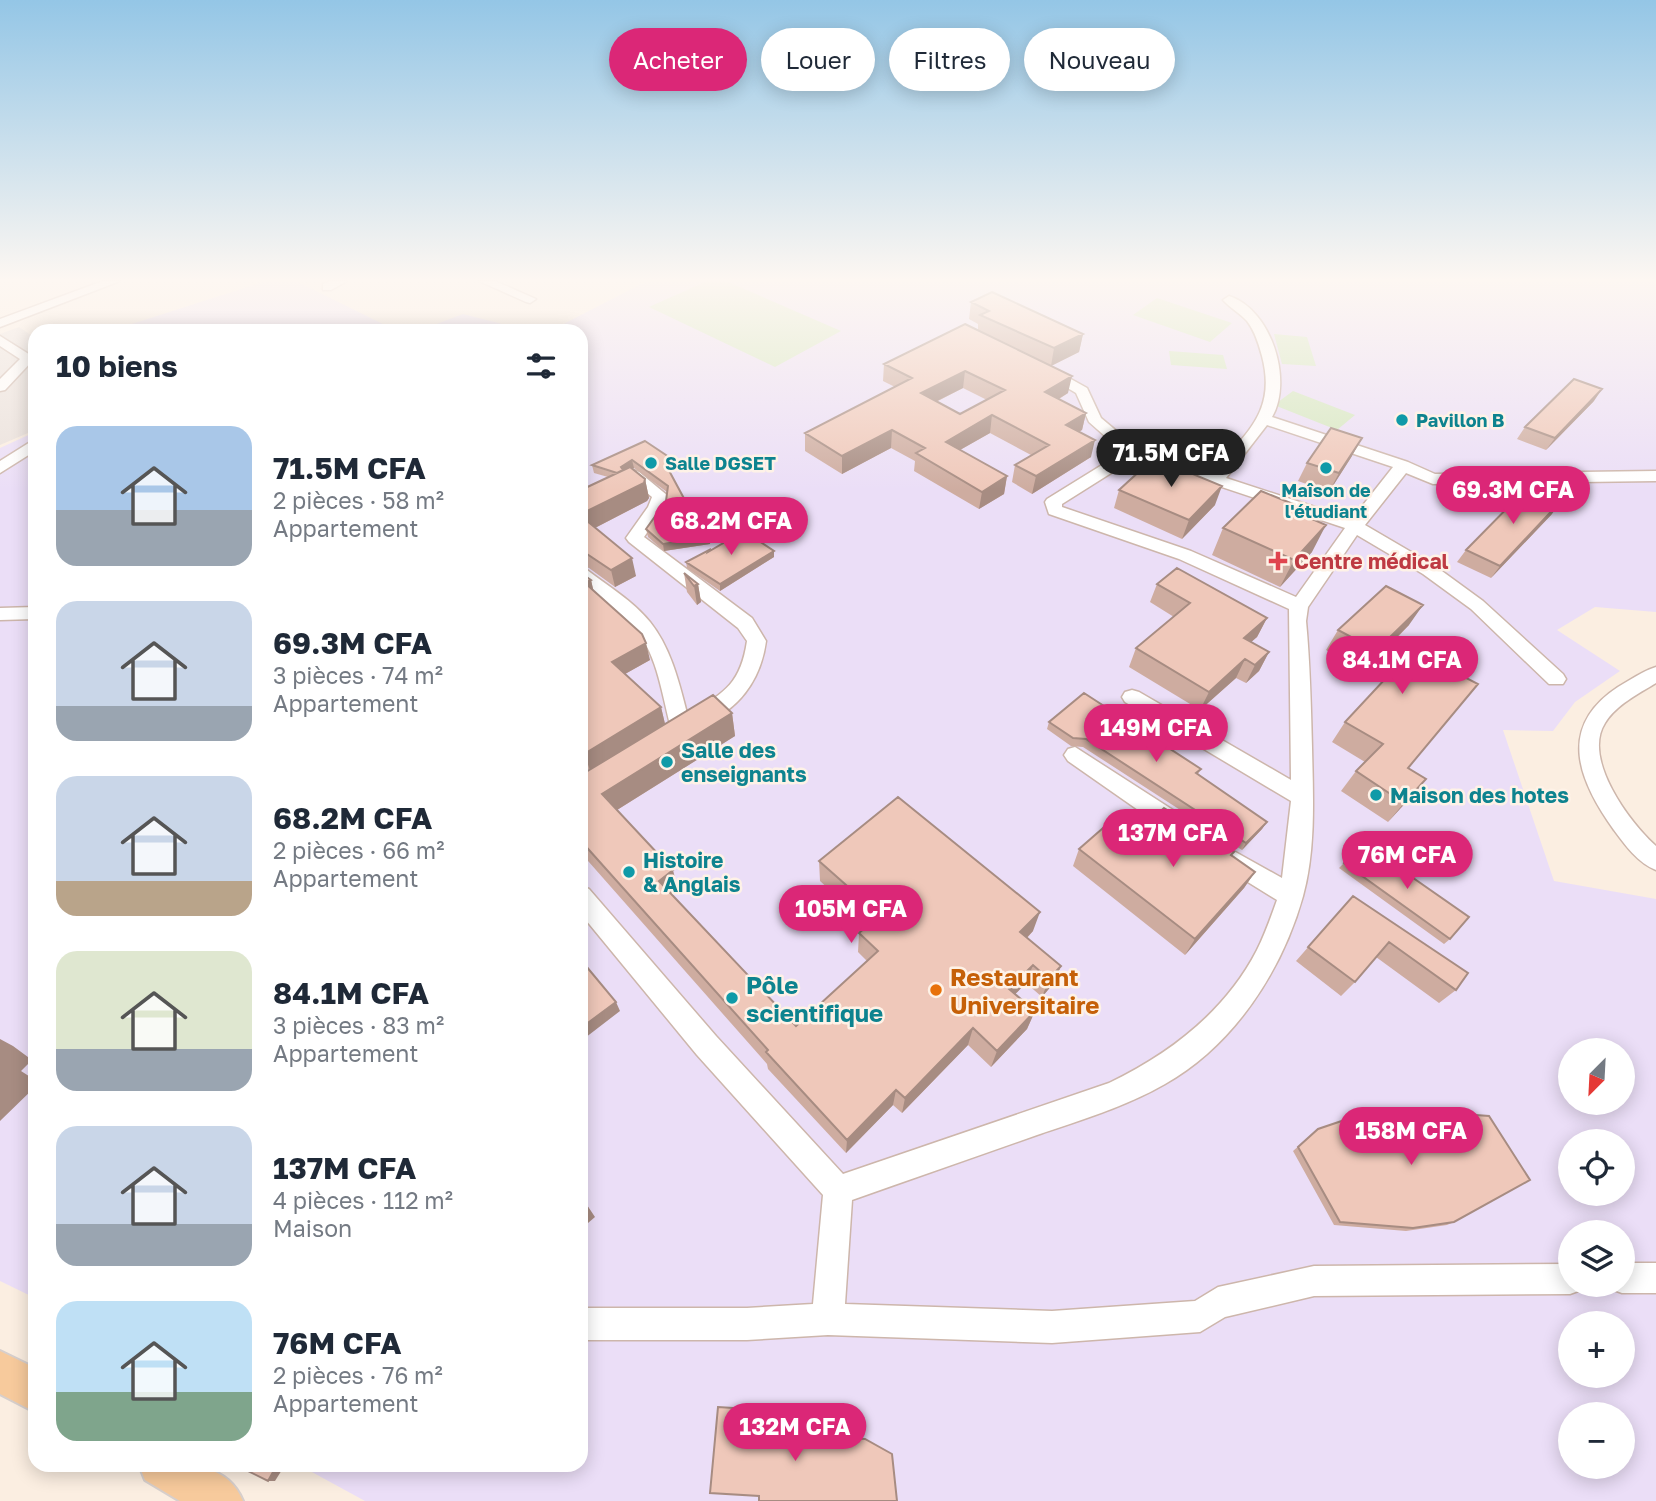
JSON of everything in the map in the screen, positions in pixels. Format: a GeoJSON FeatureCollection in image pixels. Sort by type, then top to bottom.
{"type":"FeatureCollection","features":[{"type":"Feature","properties":{"kind":"main road"},"geometry":{"type":"LineString","coordinates":[[0,1371],[28,1387]]}},
{"type":"Feature","properties":{"kind":"main road"},"geometry":{"type":"LineString","coordinates":[[172,1472],[221,1501]]}},
{"type":"Feature","properties":{"kind":"street"},"geometry":{"type":"LineString","coordinates":[[1216,480],[1274,399],[1267,351]]}},
{"type":"Feature","properties":{"kind":"street"},"geometry":{"type":"LineString","coordinates":[[0,387],[28,358]]}},
{"type":"Feature","properties":{"kind":"street"},"geometry":{"type":"LineString","coordinates":[[1028,362],[1082,391],[1094,419],[1133,452],[1355,526],[1429,570],[1477,606],[1556,679]]}},
{"type":"Feature","properties":{"kind":"street"},"geometry":{"type":"LineString","coordinates":[[1262,419],[1402,465],[1433,479],[1656,476]]}},
{"type":"Feature","properties":{"kind":"street"},"geometry":{"type":"LineString","coordinates":[[0,468],[28,449]]}},
{"type":"Feature","properties":{"kind":"street"},"geometry":{"type":"LineString","coordinates":[[1133,452],[1053,502],[1055,510],[1185,555],[1299,606]]}},
{"type":"Feature","properties":{"kind":"street"},"geometry":{"type":"LineString","coordinates":[[838,1191],[1112,1095],[1157,1074],[1195,1047],[1226,1017],[1250,986],[1268,955],[1291,896],[1300,839],[1302,797],[1297,621],[1299,606],[1402,465]]}},
{"type":"Feature","properties":{"kind":"street"},"geometry":{"type":"LineString","coordinates":[[588,579],[634,615],[647,631],[665,668],[676,732],[734,694],[748,679],[757,641],[746,623],[635,538],[640,526],[659,504],[660,496],[633,474]]}},
{"type":"Feature","properties":{"kind":"street"},"geometry":{"type":"LineString","coordinates":[[0,614],[28,613]]}},
{"type":"Feature","properties":{"kind":"street"},"geometry":{"type":"LineString","coordinates":[[1656,674],[1611,705],[1594,721],[1588,741],[1598,781],[1613,812],[1636,842],[1656,860]]}},
{"type":"Feature","properties":{"kind":"street"},"geometry":{"type":"LineString","coordinates":[[1132,697],[1302,797]]}},
{"type":"Feature","properties":{"kind":"street"},"geometry":{"type":"LineString","coordinates":[[1074,755],[1207,845],[1291,896]]}},
{"type":"Feature","properties":{"kind":"street"},"geometry":{"type":"LineString","coordinates":[[588,905],[641,972],[742,1088],[838,1191],[828,1319]]}},
{"type":"Feature","properties":{"kind":"street"},"geometry":{"type":"LineString","coordinates":[[1635,1278],[1656,1278]]}},
{"type":"Feature","properties":{"kind":"street"},"geometry":{"type":"LineString","coordinates":[[588,1324],[747,1324],[828,1319],[1052,1327],[1200,1316],[1218,1303],[1314,1282],[1558,1279]]}},
{"type":"Feature","properties":{"kind":"shaded area"},"geometry":{"type":"Polygon","coordinates":[[[0,351],[28,351],[28,433],[0,445],[0,351]]]}},
{"type":"Feature","properties":{"kind":"shaded area"},"geometry":{"type":"Polygon","coordinates":[[[588,351],[1656,351],[1656,612],[1595,607],[1557,630],[1620,671],[1575,702],[1553,731],[1503,730],[1554,881],[1656,899],[1656,1501],[365,1501],[312,1472],[588,1472],[588,351]]]}},
{"type":"Feature","properties":{"kind":"shaded area"},"geometry":{"type":"Polygon","coordinates":[[[28,435],[28,1295],[0,1281],[0,448],[28,435]]]}},
{"type":"Feature","properties":{"kind":"green space"},"geometry":{"type":"Polygon","coordinates":[[[741,351],[804,351],[775,367],[741,351]]]}},
{"type":"Feature","properties":{"kind":"green space"},"geometry":{"type":"Polygon","coordinates":[[[1169,351],[1223,355],[1227,369],[1171,365],[1169,351]]]}},
{"type":"Feature","properties":{"kind":"green space"},"geometry":{"type":"Polygon","coordinates":[[[1279,351],[1311,351],[1316,366],[1282,364],[1279,351]]]}},
{"type":"Feature","properties":{"kind":"green space"},"geometry":{"type":"Polygon","coordinates":[[[1293,391],[1355,415],[1337,430],[1274,405],[1293,391]]]}},
{"type":"Feature","properties":{"kind":"building"},"geometry":{"type":"Polygon","coordinates":[[[910,351],[1021,351],[1072,376],[1045,392],[1086,413],[1066,425],[1095,440],[1036,476],[1015,465],[1049,445],[992,415],[946,442],[1007,476],[982,492],[916,453],[925,448],[892,430],[842,456],[805,433],[912,378],[884,364],[910,351]],[[965,371],[921,393],[960,414],[1005,390],[965,371]]]}},
{"type":"Feature","properties":{"kind":"building"},"geometry":{"type":"Polygon","coordinates":[[[1574,379],[1602,389],[1555,438],[1525,427],[1574,379]]]}},
{"type":"Feature","properties":{"kind":"building"},"geometry":{"type":"Polygon","coordinates":[[[1331,428],[1362,438],[1339,473],[1307,463],[1331,428]]]}},
{"type":"Feature","properties":{"kind":"building"},"geometry":{"type":"Polygon","coordinates":[[[645,441],[675,461],[666,465],[687,504],[712,509],[709,537],[663,544],[646,529],[666,501],[668,486],[632,460],[617,473],[592,465],[645,441]]]}},
{"type":"Feature","properties":{"kind":"building"},"geometry":{"type":"Polygon","coordinates":[[[1154,458],[1222,486],[1189,520],[1119,490],[1154,458]]]}},
{"type":"Feature","properties":{"kind":"building"},"geometry":{"type":"Polygon","coordinates":[[[630,467],[645,479],[644,483],[588,511],[588,487],[630,467]]]}},
{"type":"Feature","properties":{"kind":"building"},"geometry":{"type":"Polygon","coordinates":[[[1528,487],[1561,501],[1500,566],[1466,550],[1528,487]]]}},
{"type":"Feature","properties":{"kind":"building"},"geometry":{"type":"Polygon","coordinates":[[[1261,491],[1293,504],[1289,509],[1326,525],[1294,560],[1223,528],[1261,491]]]}},
{"type":"Feature","properties":{"kind":"building"},"geometry":{"type":"Polygon","coordinates":[[[588,522],[632,558],[611,570],[588,555],[588,522]]]}},
{"type":"Feature","properties":{"kind":"building"},"geometry":{"type":"Polygon","coordinates":[[[744,531],[774,551],[720,584],[686,562],[709,550],[708,552],[744,531]]]}},
{"type":"Feature","properties":{"kind":"building"},"geometry":{"type":"Polygon","coordinates":[[[1177,568],[1267,618],[1244,638],[1269,652],[1255,665],[1245,659],[1209,692],[1136,648],[1190,603],[1157,584],[1177,568]]]}},
{"type":"Feature","properties":{"kind":"building"},"geometry":{"type":"Polygon","coordinates":[[[684,573],[698,584],[694,586],[684,573]]]}},
{"type":"Feature","properties":{"kind":"building"},"geometry":{"type":"Polygon","coordinates":[[[588,586],[642,634],[646,643],[612,662],[661,707],[588,752],[588,586]]]}},
{"type":"Feature","properties":{"kind":"building"},"geometry":{"type":"Polygon","coordinates":[[[1386,586],[1423,605],[1389,638],[1478,684],[1408,768],[1426,779],[1404,803],[1356,771],[1383,744],[1345,722],[1400,663],[1338,630],[1386,586]]]}},
{"type":"Feature","properties":{"kind":"building"},"geometry":{"type":"Polygon","coordinates":[[[1084,693],[1201,769],[1196,773],[1267,822],[1246,843],[1086,739],[1073,738],[1049,722],[1084,693]]]}},
{"type":"Feature","properties":{"kind":"building","name":"Restaurant Universitaire"},"geometry":{"type":"Polygon","coordinates":[[[713,695],[732,713],[602,794],[673,870],[659,881],[796,1026],[878,951],[859,933],[880,915],[819,861],[898,797],[1040,912],[1020,932],[1061,966],[1049,979],[1033,965],[1009,989],[1035,1011],[997,1051],[973,1028],[905,1098],[896,1090],[847,1140],[588,849],[588,771],[713,695]]]}},
{"type":"Feature","properties":{"kind":"building"},"geometry":{"type":"Polygon","coordinates":[[[1164,808],[1234,852],[1231,855],[1255,872],[1195,939],[1079,849],[1103,828],[1125,844],[1164,808]]]}},
{"type":"Feature","properties":{"kind":"building"},"geometry":{"type":"Polygon","coordinates":[[[1363,843],[1469,917],[1450,939],[1344,863],[1363,843]]]}},
{"type":"Feature","properties":{"kind":"building"},"geometry":{"type":"Polygon","coordinates":[[[1353,896],[1468,973],[1456,990],[1389,942],[1355,982],[1308,947],[1353,896]]]}},
{"type":"Feature","properties":{"kind":"building"},"geometry":{"type":"Polygon","coordinates":[[[588,968],[616,1002],[588,1023],[588,968]]]}},
{"type":"Feature","properties":{"kind":"building"},"geometry":{"type":"Polygon","coordinates":[[[1380,1108],[1489,1116],[1530,1180],[1454,1222],[1413,1228],[1340,1222],[1298,1147],[1318,1129],[1380,1108]]]}},
{"type":"Feature","properties":{"kind":"building"},"geometry":{"type":"Polygon","coordinates":[[[718,1407],[779,1411],[778,1433],[865,1439],[892,1454],[897,1501],[759,1501],[759,1496],[710,1493],[718,1407]]]}},
{"type":"Feature","properties":{"kind":"building"},"geometry":{"type":"Polygon","coordinates":[[[250,1472],[273,1472],[268,1481],[250,1472]]]}},
{"type":"Feature","properties":{"kind":"place","name":"Pavillon B"},"geometry":{"type":"Point","coordinates":[1402,420]}},
{"type":"Feature","properties":{"kind":"place","name":"Salle DGSET"},"geometry":{"type":"Point","coordinates":[651,463]}},
{"type":"Feature","properties":{"kind":"place","name":"Maîson de l'étudiant"},"geometry":{"type":"Point","coordinates":[1326,468]}},
{"type":"Feature","properties":{"kind":"place","name":"Centre médical"},"geometry":{"type":"Point","coordinates":[1278,561]}},
{"type":"Feature","properties":{"kind":"place","name":"Salle des enseignants"},"geometry":{"type":"Point","coordinates":[667,762]}},
{"type":"Feature","properties":{"kind":"place","name":"Maison des hotes"},"geometry":{"type":"Point","coordinates":[1376,795]}},
{"type":"Feature","properties":{"kind":"place","name":"Histoire & Anglais"},"geometry":{"type":"Point","coordinates":[629,872]}},
{"type":"Feature","properties":{"kind":"place","name":"Restaurant Universitaire"},"geometry":{"type":"Point","coordinates":[936,990]}},
{"type":"Feature","properties":{"kind":"place","name":"Pôle scientifique"},"geometry":{"type":"Point","coordinates":[732,998]}}]}
